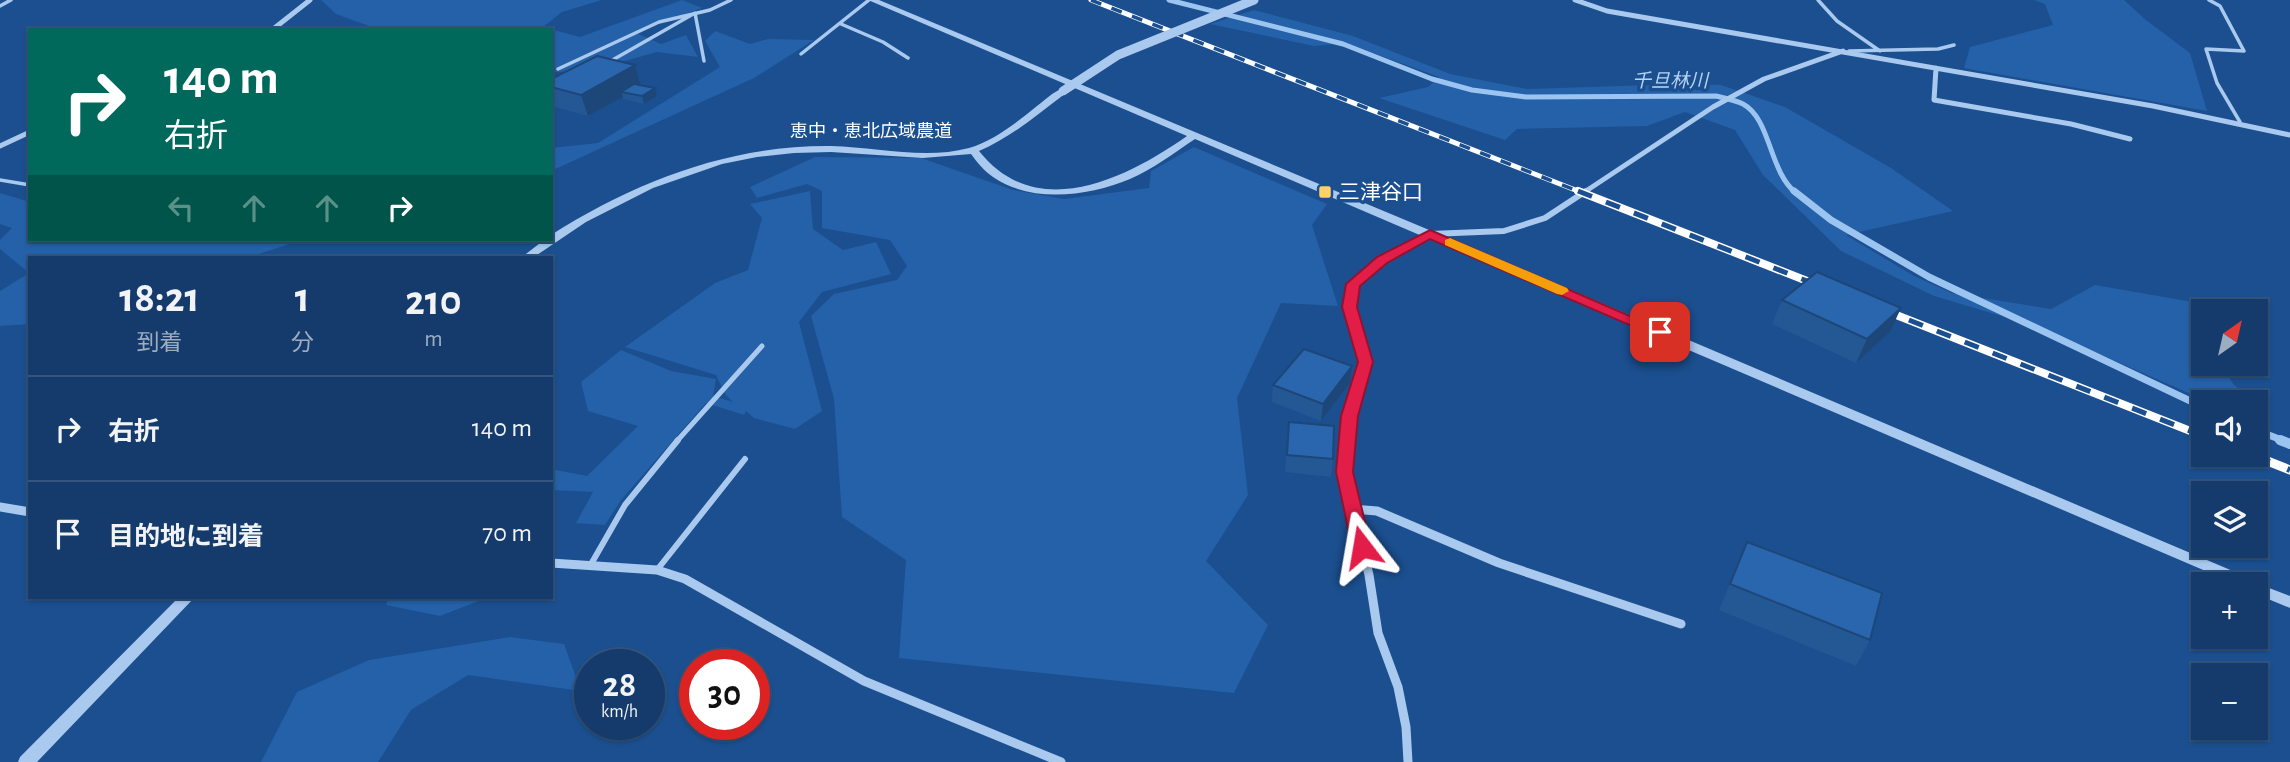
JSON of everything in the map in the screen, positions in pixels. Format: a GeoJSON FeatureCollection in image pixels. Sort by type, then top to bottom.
{"type":"FeatureCollection","features":[{"type":"Feature","properties":{"kind":"street"},"geometry":{"type":"LineString","coordinates":[[275,28],[310,0]]}},
{"type":"Feature","properties":{"kind":"street"},"geometry":{"type":"LineString","coordinates":[[870,0],[1430,234],[2221,572]]}},
{"type":"Feature","properties":{"kind":"street","name":"恵中・恵北広域農道"},"geometry":{"type":"LineString","coordinates":[[553,239],[600,210],[645,188],[689,171],[754,155],[799,149],[946,153],[973,150],[1002,136],[1118,55],[1254,0]]}},
{"type":"Feature","properties":{"kind":"street"},"geometry":{"type":"LineString","coordinates":[[1575,0],[1607,11],[2240,122],[2290,135]]}},
{"type":"Feature","properties":{"kind":"street"},"geometry":{"type":"LineString","coordinates":[[1408,762],[1406,727],[1398,687],[1378,633],[1369,575],[1344,472],[1348,427],[1366,362],[1350,307],[1353,284],[1382,260],[1430,234],[1504,231],[1545,218],[1713,107],[1764,79],[1843,51]]}},
{"type":"Feature","properties":{"kind":"street"},"geometry":{"type":"LineString","coordinates":[[1936,68],[1934,100],[2071,124],[2130,138]]}},
{"type":"Feature","properties":{"kind":"street"},"geometry":{"type":"LineString","coordinates":[[0,146],[28,133]]}},
{"type":"Feature","properties":{"kind":"street"},"geometry":{"type":"LineString","coordinates":[[973,150],[986,167],[1000,178],[1036,189],[1074,191],[1119,180],[1144,169],[1194,135]]}},
{"type":"Feature","properties":{"kind":"street","name":"恵中・恵北広域農道"},"geometry":{"type":"LineString","coordinates":[[528,256],[548,242]]}},
{"type":"Feature","properties":{"kind":"street"},"geometry":{"type":"LineString","coordinates":[[0,508],[28,512]]}},
{"type":"Feature","properties":{"kind":"street"},"geometry":{"type":"LineString","coordinates":[[1352,509],[1377,511],[1499,563],[1681,624]]}},
{"type":"Feature","properties":{"kind":"street"},"geometry":{"type":"LineString","coordinates":[[553,563],[657,570],[685,579],[864,681],[1061,762]]}},
{"type":"Feature","properties":{"kind":"street"},"geometry":{"type":"LineString","coordinates":[[2268,592],[2290,602]]}},
{"type":"Feature","properties":{"kind":"street"},"geometry":{"type":"LineString","coordinates":[[26,762],[186,599]]}},
{"type":"Feature","properties":{"kind":"lane"},"geometry":{"type":"LineString","coordinates":[[0,6],[11,0]]}},
{"type":"Feature","properties":{"kind":"lane"},"geometry":{"type":"LineString","coordinates":[[558,69],[659,22],[731,0]]}},
{"type":"Feature","properties":{"kind":"lane"},"geometry":{"type":"LineString","coordinates":[[801,54],[841,23],[862,2],[870,0]]}},
{"type":"Feature","properties":{"kind":"lane"},"geometry":{"type":"LineString","coordinates":[[1818,0],[1837,20],[1880,51]]}},
{"type":"Feature","properties":{"kind":"lane"},"geometry":{"type":"LineString","coordinates":[[2209,0],[2220,6],[2244,51],[2206,49],[2217,83],[2240,122]]}},
{"type":"Feature","properties":{"kind":"lane"},"geometry":{"type":"LineString","coordinates":[[695,13],[704,61]]}},
{"type":"Feature","properties":{"kind":"lane"},"geometry":{"type":"LineString","coordinates":[[608,62],[695,13]]}},
{"type":"Feature","properties":{"kind":"lane"},"geometry":{"type":"LineString","coordinates":[[841,23],[883,42],[908,58]]}},
{"type":"Feature","properties":{"kind":"lane"},"geometry":{"type":"LineString","coordinates":[[1843,51],[1938,50],[1954,45]]}},
{"type":"Feature","properties":{"kind":"lane"},"geometry":{"type":"LineString","coordinates":[[0,180],[28,185]]}},
{"type":"Feature","properties":{"kind":"lane"},"geometry":{"type":"LineString","coordinates":[[590,566],[625,505],[672,448],[731,386],[762,346]]}},
{"type":"Feature","properties":{"kind":"lane"},"geometry":{"type":"LineString","coordinates":[[657,570],[745,459]]}},
{"type":"Feature","properties":{"kind":"shaded area"},"geometry":{"type":"Polygon","coordinates":[[[321,0],[602,0],[562,12],[543,27],[547,28],[374,28],[336,14],[321,0]]]}},
{"type":"Feature","properties":{"kind":"shaded area"},"geometry":{"type":"Polygon","coordinates":[[[682,0],[702,8],[634,32],[661,44],[686,35],[698,57],[657,52],[589,71],[553,72],[553,30],[580,37],[682,0]]]}},
{"type":"Feature","properties":{"kind":"shaded area"},"geometry":{"type":"Polygon","coordinates":[[[2034,0],[2124,0],[2190,53],[2207,111],[1964,68],[1970,47],[2053,25],[2045,4],[2034,0]]]}},
{"type":"Feature","properties":{"kind":"shaded area"},"geometry":{"type":"Polygon","coordinates":[[[1254,10],[1353,36],[1450,74],[1527,89],[1721,85],[1785,107],[1891,168],[1953,211],[1846,235],[1914,276],[1952,293],[2051,309],[2095,285],[2191,302],[2191,376],[2228,376],[2241,390],[2191,390],[2191,394],[2038,327],[1934,296],[1841,251],[1763,175],[1735,130],[1685,112],[1647,126],[1517,129],[1505,140],[1379,98],[1428,87],[1439,77],[1346,43],[1314,46],[1210,24],[1254,10]]]}},
{"type":"Feature","properties":{"kind":"shaded area"},"geometry":{"type":"Polygon","coordinates":[[[715,31],[750,44],[768,39],[814,40],[754,78],[553,170],[553,148],[598,143],[720,67],[705,41],[715,31]]]}},
{"type":"Feature","properties":{"kind":"shaded area"},"geometry":{"type":"Polygon","coordinates":[[[1194,147],[1327,204],[1312,225],[1338,306],[1281,303],[1237,398],[1248,495],[1206,561],[1268,625],[1234,693],[899,658],[906,560],[842,517],[834,399],[811,316],[834,294],[897,280],[907,266],[890,240],[822,228],[822,191],[807,184],[757,198],[750,187],[815,157],[921,158],[1013,190],[1064,199],[1149,188],[1151,171],[1194,147]]]}},
{"type":"Feature","properties":{"kind":"shaded area"},"geometry":{"type":"Polygon","coordinates":[[[810,191],[813,229],[843,250],[876,242],[891,274],[822,292],[799,322],[822,411],[795,429],[754,418],[746,411],[744,415],[706,403],[621,500],[605,525],[576,523],[593,492],[553,490],[553,469],[587,476],[638,426],[588,411],[581,382],[621,350],[671,371],[716,379],[713,396],[733,402],[725,394],[716,375],[625,347],[715,283],[748,270],[762,218],[750,204],[810,191]]]}},
{"type":"Feature","properties":{"kind":"shaded area"},"geometry":{"type":"Polygon","coordinates":[[[0,193],[28,201],[28,242],[296,242],[252,256],[28,256],[28,272],[0,249],[0,240],[12,228],[0,224],[0,193]]]}},
{"type":"Feature","properties":{"kind":"shaded area"},"geometry":{"type":"Polygon","coordinates":[[[28,274],[28,324],[0,326],[0,291],[28,274]]]}},
{"type":"Feature","properties":{"kind":"shaded area"},"geometry":{"type":"Polygon","coordinates":[[[388,599],[484,599],[440,616],[386,605],[388,599]]]}},
{"type":"Feature","properties":{"kind":"shaded area"},"geometry":{"type":"Polygon","coordinates":[[[510,637],[564,644],[574,672],[574,690],[468,675],[411,710],[378,762],[261,762],[297,692],[369,660],[510,637]]]}},
{"type":"Feature","properties":{"kind":"building"},"geometry":{"type":"Polygon","coordinates":[[[597,56],[635,65],[581,95],[553,88],[553,78],[597,56]]]}},
{"type":"Feature","properties":{"kind":"building"},"geometry":{"type":"Polygon","coordinates":[[[634,84],[655,88],[642,96],[621,92],[634,84]]]}},
{"type":"Feature","properties":{"kind":"building"},"geometry":{"type":"Polygon","coordinates":[[[1817,272],[1901,308],[1867,339],[1782,300],[1817,272]]]}},
{"type":"Feature","properties":{"kind":"building"},"geometry":{"type":"Polygon","coordinates":[[[1304,349],[1352,366],[1323,404],[1273,385],[1304,349]]]}},
{"type":"Feature","properties":{"kind":"building"},"geometry":{"type":"Polygon","coordinates":[[[1289,422],[1334,426],[1333,459],[1287,455],[1289,422]]]}},
{"type":"Feature","properties":{"kind":"building"},"geometry":{"type":"Polygon","coordinates":[[[1747,542],[1882,593],[1870,640],[1730,584],[1747,542]]]}},
{"type":"Feature","properties":{"kind":"waterway","name":"千旦林川"},"geometry":{"type":"LineString","coordinates":[[1169,0],[1343,44],[1432,79],[1472,90],[1526,97],[1716,96],[1733,100],[1752,111],[1759,121],[1780,172],[1794,191]]}},
{"type":"Feature","properties":{"kind":"waterway","name":"千旦林川"},"geometry":{"type":"LineString","coordinates":[[1794,191],[1831,220],[1929,277],[2191,401]]}},
{"type":"Feature","properties":{"kind":"waterway","name":"千旦林川"},"geometry":{"type":"LineString","coordinates":[[2268,435],[2284,441]]}},
{"type":"Feature","properties":{"kind":"waterway","name":"千旦林川"},"geometry":{"type":"LineString","coordinates":[[2280,440],[2290,444]]}},
{"type":"Feature","properties":{"kind":"railway"},"geometry":{"type":"LineString","coordinates":[[1091,0],[1583,193]]}},
{"type":"Feature","properties":{"kind":"railway"},"geometry":{"type":"LineString","coordinates":[[1578,191],[1825,288]]}},
{"type":"Feature","properties":{"kind":"railway"},"geometry":{"type":"LineString","coordinates":[[1881,309],[2191,431]]}},
{"type":"Feature","properties":{"kind":"railway"},"geometry":{"type":"LineString","coordinates":[[2268,461],[2290,470]]}},
{"type":"Feature","properties":{"kind":"slow traffic"},"geometry":{"type":"LineString","coordinates":[[1450,242],[1562,291]]}},
{"type":"Feature","properties":{"kind":"place","name":"三津谷口"},"geometry":{"type":"Point","coordinates":[1325,192]}},
{"type":"Feature","properties":{"kind":"route"},"geometry":{"type":"LineString","coordinates":[[1362,547],[1344,472],[1349,416],[1366,362],[1350,307],[1353,284],[1382,260],[1430,234],[1660,332]]}}]}
